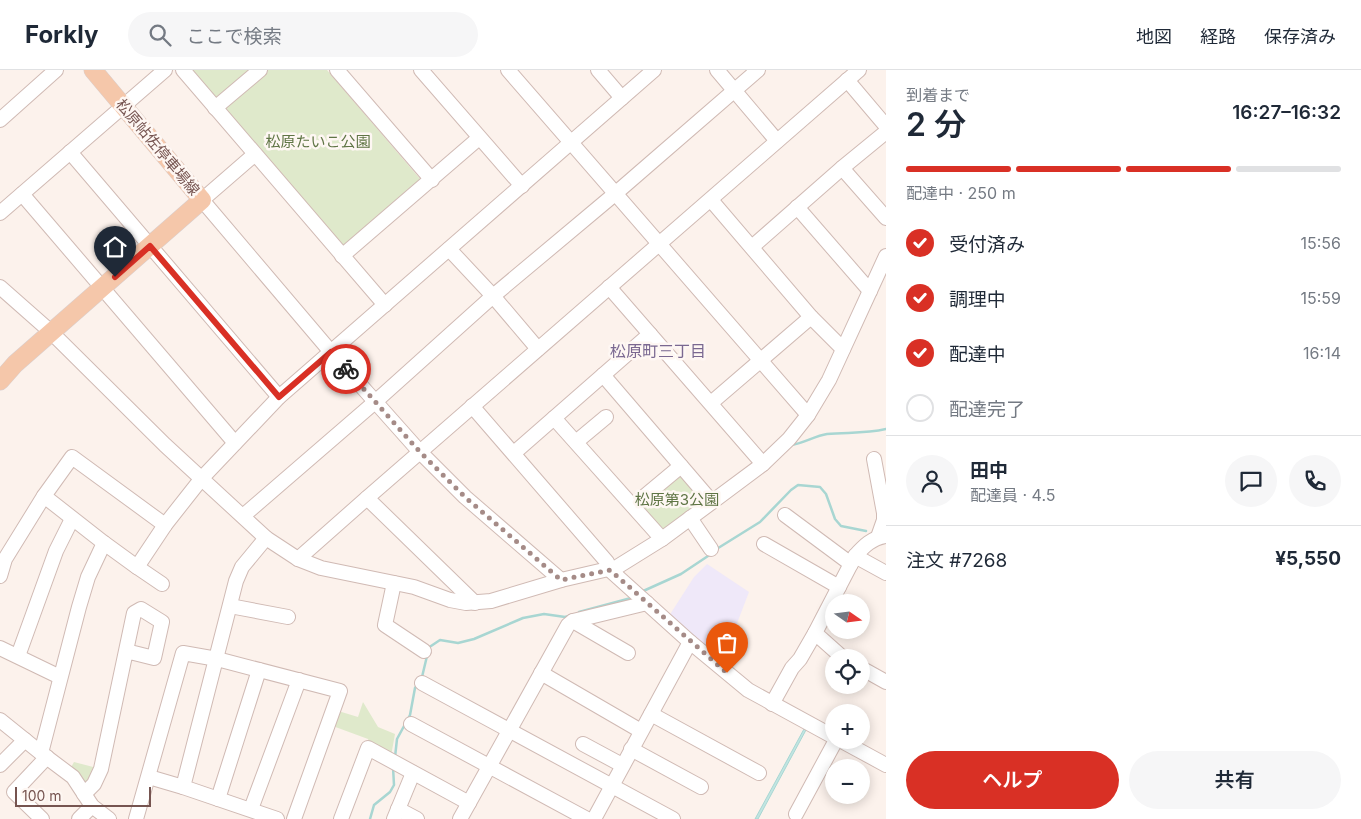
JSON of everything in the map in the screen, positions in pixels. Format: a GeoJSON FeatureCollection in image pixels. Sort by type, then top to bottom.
{"type":"FeatureCollection","features":[{"type":"Feature","properties":{"kind":"main road","name":"松原帖佐停車場線"},"geometry":{"type":"LineString","coordinates":[[0,381],[15,364],[202,200],[93,70]]}},
{"type":"Feature","properties":{"kind":"street"},"geometry":{"type":"LineString","coordinates":[[0,120],[56,70]]}},
{"type":"Feature","properties":{"kind":"street"},"geometry":{"type":"LineString","coordinates":[[0,213],[165,70]]}},
{"type":"Feature","properties":{"kind":"street"},"geometry":{"type":"LineString","coordinates":[[183,70],[385,305]]}},
{"type":"Feature","properties":{"kind":"street"},"geometry":{"type":"LineString","coordinates":[[215,108],[260,70]]}},
{"type":"Feature","properties":{"kind":"street"},"geometry":{"type":"LineString","coordinates":[[337,70],[432,180]]}},
{"type":"Feature","properties":{"kind":"street"},"geometry":{"type":"LineString","coordinates":[[421,70],[522,186]]}},
{"type":"Feature","properties":{"kind":"street"},"geometry":{"type":"LineString","coordinates":[[508,70],[660,242],[808,414]]}},
{"type":"Feature","properties":{"kind":"street"},"geometry":{"type":"LineString","coordinates":[[598,70],[622,98]]}},
{"type":"Feature","properties":{"kind":"street"},"geometry":{"type":"LineString","coordinates":[[137,567],[165,525],[202,478],[279,397],[654,70]]}},
{"type":"Feature","properties":{"kind":"street"},"geometry":{"type":"LineString","coordinates":[[717,70],[778,141]]}},
{"type":"Feature","properties":{"kind":"street"},"geometry":{"type":"LineString","coordinates":[[243,516],[376,402],[492,296],[616,193],[758,70]]}},
{"type":"Feature","properties":{"kind":"street"},"geometry":{"type":"LineString","coordinates":[[298,559],[859,70]]}},
{"type":"Feature","properties":{"kind":"street"},"geometry":{"type":"LineString","coordinates":[[847,80],[886,126]]}},
{"type":"Feature","properties":{"kind":"street"},"geometry":{"type":"LineString","coordinates":[[752,247],[886,132]]}},
{"type":"Feature","properties":{"kind":"street"},"geometry":{"type":"LineString","coordinates":[[342,256],[479,138]]}},
{"type":"Feature","properties":{"kind":"street"},"geometry":{"type":"LineString","coordinates":[[70,152],[279,397]]}},
{"type":"Feature","properties":{"kind":"street"},"geometry":{"type":"LineString","coordinates":[[255,154],[202,200],[331,352],[420,452],[465,497],[561,580]]}},
{"type":"Feature","properties":{"kind":"street"},"geometry":{"type":"LineString","coordinates":[[842,168],[886,218]]}},
{"type":"Feature","properties":{"kind":"street"},"geometry":{"type":"LineString","coordinates":[[22,194],[235,443]]}},
{"type":"Feature","properties":{"kind":"street"},"geometry":{"type":"LineString","coordinates":[[711,200],[811,317],[843,349]]}},
{"type":"Feature","properties":{"kind":"street"},"geometry":{"type":"LineString","coordinates":[[797,207],[870,291]]}},
{"type":"Feature","properties":{"kind":"street"},"geometry":{"type":"LineString","coordinates":[[450,249],[538,349]]}},
{"type":"Feature","properties":{"kind":"street"},"geometry":{"type":"LineString","coordinates":[[0,287],[51,332],[165,445],[266,538],[298,559],[321,568],[414,587],[450,600],[475,603],[491,601],[561,580],[610,570],[635,557],[662,539],[762,464],[789,439],[808,414],[837,365],[870,291],[883,271],[886,256]]}},
{"type":"Feature","properties":{"kind":"street"},"geometry":{"type":"LineString","coordinates":[[609,287],[762,464]]}},
{"type":"Feature","properties":{"kind":"street"},"geometry":{"type":"LineString","coordinates":[[711,403],[811,317]]}},
{"type":"Feature","properties":{"kind":"street"},"geometry":{"type":"LineString","coordinates":[[514,453],[650,334]]}},
{"type":"Feature","properties":{"kind":"street"},"geometry":{"type":"LineString","coordinates":[[603,375],[712,502]]}},
{"type":"Feature","properties":{"kind":"street"},"geometry":{"type":"LineString","coordinates":[[472,406],[607,562],[610,570],[690,642],[748,690],[825,732]]}},
{"type":"Feature","properties":{"kind":"street"},"geometry":{"type":"LineString","coordinates":[[576,442],[606,417]]}},
{"type":"Feature","properties":{"kind":"street"},"geometry":{"type":"LineString","coordinates":[[554,418],[662,539]]}},
{"type":"Feature","properties":{"kind":"street"},"geometry":{"type":"LineString","coordinates":[[2,564],[44,496],[72,457],[165,525]]}},
{"type":"Feature","properties":{"kind":"street"},"geometry":{"type":"LineString","coordinates":[[772,704],[792,668],[800,659],[815,633],[853,560],[866,544],[882,537],[884,512],[874,460]]}},
{"type":"Feature","properties":{"kind":"street"},"geometry":{"type":"LineString","coordinates":[[633,506],[681,466]]}},
{"type":"Feature","properties":{"kind":"street"},"geometry":{"type":"LineString","coordinates":[[44,496],[104,543],[162,584]]}},
{"type":"Feature","properties":{"kind":"street"},"geometry":{"type":"LineString","coordinates":[[367,498],[475,603]]}},
{"type":"Feature","properties":{"kind":"street"},"geometry":{"type":"LineString","coordinates":[[785,515],[853,560],[886,572]]}},
{"type":"Feature","properties":{"kind":"street"},"geometry":{"type":"LineString","coordinates":[[690,518],[711,548]]}},
{"type":"Feature","properties":{"kind":"street"},"geometry":{"type":"LineString","coordinates":[[18,656],[56,551],[72,519]]}},
{"type":"Feature","properties":{"kind":"street"},"geometry":{"type":"LineString","coordinates":[[183,787],[242,567],[266,538]]}},
{"type":"Feature","properties":{"kind":"street"},"geometry":{"type":"LineString","coordinates":[[42,819],[14,792],[44,755],[60,677],[88,577],[104,543]]}},
{"type":"Feature","properties":{"kind":"street"},"geometry":{"type":"LineString","coordinates":[[764,544],[839,587]]}},
{"type":"Feature","properties":{"kind":"street"},"geometry":{"type":"LineString","coordinates":[[394,583],[385,625],[424,651]]}},
{"type":"Feature","properties":{"kind":"street"},"geometry":{"type":"LineString","coordinates":[[460,819],[568,625],[573,621],[647,603]]}},
{"type":"Feature","properties":{"kind":"street"},"geometry":{"type":"LineString","coordinates":[[230,606],[288,617]]}},
{"type":"Feature","properties":{"kind":"street"},"geometry":{"type":"LineString","coordinates":[[573,621],[628,652]]}},
{"type":"Feature","properties":{"kind":"street"},"geometry":{"type":"LineString","coordinates":[[815,633],[833,649]]}},
{"type":"Feature","properties":{"kind":"street"},"geometry":{"type":"LineString","coordinates":[[594,819],[690,642]]}},
{"type":"Feature","properties":{"kind":"street"},"geometry":{"type":"LineString","coordinates":[[0,648],[60,677]]}},
{"type":"Feature","properties":{"kind":"street"},"geometry":{"type":"LineString","coordinates":[[84,794],[94,784],[101,769],[126,651]]}},
{"type":"Feature","properties":{"kind":"street"},"geometry":{"type":"LineString","coordinates":[[136,819],[182,653],[217,659],[340,691],[294,819]]}},
{"type":"Feature","properties":{"kind":"street"},"geometry":{"type":"LineString","coordinates":[[218,799],[259,670]]}},
{"type":"Feature","properties":{"kind":"street"},"geometry":{"type":"LineString","coordinates":[[541,673],[642,731]]}},
{"type":"Feature","properties":{"kind":"street"},"geometry":{"type":"LineString","coordinates":[[870,673],[886,682]]}},
{"type":"Feature","properties":{"kind":"street"},"geometry":{"type":"LineString","coordinates":[[251,809],[298,680]]}},
{"type":"Feature","properties":{"kind":"street"},"geometry":{"type":"LineString","coordinates":[[422,683],[673,819]]}},
{"type":"Feature","properties":{"kind":"street"},"geometry":{"type":"LineString","coordinates":[[651,714],[759,774]]}},
{"type":"Feature","properties":{"kind":"street"},"geometry":{"type":"LineString","coordinates":[[0,720],[73,777],[92,806],[109,819]]}},
{"type":"Feature","properties":{"kind":"street"},"geometry":{"type":"LineString","coordinates":[[411,724],[587,819]]}},
{"type":"Feature","properties":{"kind":"street"},"geometry":{"type":"LineString","coordinates":[[0,765],[25,740]]}},
{"type":"Feature","properties":{"kind":"street"},"geometry":{"type":"LineString","coordinates":[[582,744],[622,765]]}},
{"type":"Feature","properties":{"kind":"street"},"geometry":{"type":"LineString","coordinates":[[341,819],[368,748],[469,803]]}},
{"type":"Feature","properties":{"kind":"street"},"geometry":{"type":"LineString","coordinates":[[631,749],[701,787]]}},
{"type":"Feature","properties":{"kind":"street"},"geometry":{"type":"LineString","coordinates":[[796,814],[831,749]]}},
{"type":"Feature","properties":{"kind":"street"},"geometry":{"type":"LineString","coordinates":[[857,749],[886,765]]}},
{"type":"Feature","properties":{"kind":"street"},"geometry":{"type":"LineString","coordinates":[[414,773],[396,814],[417,819]]}},
{"type":"Feature","properties":{"kind":"street"},"geometry":{"type":"LineString","coordinates":[[149,777],[277,819]]}},
{"type":"Feature","properties":{"kind":"street"},"geometry":{"type":"LineString","coordinates":[[80,819],[92,806]]}},
{"type":"Feature","properties":{"kind":"shaded area"},"geometry":{"type":"Polygon","coordinates":[[[707,564],[749,592],[723,660],[719,661],[669,616],[694,577],[707,564]]]}},
{"type":"Feature","properties":{"kind":"green space"},"geometry":{"type":"Polygon","coordinates":[[[189,70],[254,70],[217,102],[189,70]]]}},
{"type":"Feature","properties":{"kind":"green space","name":"松原たいこ公園"},"geometry":{"type":"Polygon","coordinates":[[[264,70],[327,70],[421,180],[342,250],[225,113],[223,105],[264,70]]]}},
{"type":"Feature","properties":{"kind":"green space","name":"松原第3公園"},"geometry":{"type":"Polygon","coordinates":[[[679,471],[707,502],[662,534],[640,505],[679,471]]]}},
{"type":"Feature","properties":{"kind":"green space"},"geometry":{"type":"Polygon","coordinates":[[[363,702],[378,727],[395,734],[391,756],[370,745],[368,739],[330,725],[335,710],[358,717],[363,702]]]}},
{"type":"Feature","properties":{"kind":"green space"},"geometry":{"type":"Polygon","coordinates":[[[74,762],[97,768],[88,786],[70,769],[74,762]]]}},
{"type":"Feature","properties":{"kind":"water"},"geometry":{"type":"Polygon","coordinates":[[[804,729],[806,730],[758,819],[755,819],[804,729]]]}},
{"type":"Feature","properties":{"kind":"waterway"},"geometry":{"type":"LineString","coordinates":[[790,445],[827,434],[886,429]]}},
{"type":"Feature","properties":{"kind":"waterway"},"geometry":{"type":"LineString","coordinates":[[715,550],[760,522],[798,485],[820,487],[826,494],[835,519],[841,526],[866,531]]}},
{"type":"Feature","properties":{"kind":"waterway"},"geometry":{"type":"LineString","coordinates":[[641,592],[681,574],[711,554]]}},
{"type":"Feature","properties":{"kind":"waterway"},"geometry":{"type":"LineString","coordinates":[[579,612],[631,598]]}},
{"type":"Feature","properties":{"kind":"waterway"},"geometry":{"type":"LineString","coordinates":[[428,648],[440,640],[458,643],[474,639],[523,618],[544,614],[565,617],[572,615]]}},
{"type":"Feature","properties":{"kind":"waterway"},"geometry":{"type":"LineString","coordinates":[[422,677],[427,656]]}},
{"type":"Feature","properties":{"kind":"waterway"},"geometry":{"type":"LineString","coordinates":[[395,757],[397,739],[410,715],[417,685]]}},
{"type":"Feature","properties":{"kind":"waterway"},"geometry":{"type":"LineString","coordinates":[[370,819],[374,805],[390,792],[394,785],[393,767]]}},
{"type":"Feature","properties":{"kind":"way so far"},"geometry":{"type":"LineString","coordinates":[[346,369],[420,452],[465,497],[561,580],[610,570],[727,673]]}},
{"type":"Feature","properties":{"kind":"district","name":"松原町三丁目"},"geometry":{"type":"Point","coordinates":[658,351]}},
{"type":"Feature","properties":{"kind":"route"},"geometry":{"type":"LineString","coordinates":[[115,277],[150,246],[279,397],[331,352],[346,369]]}}]}
